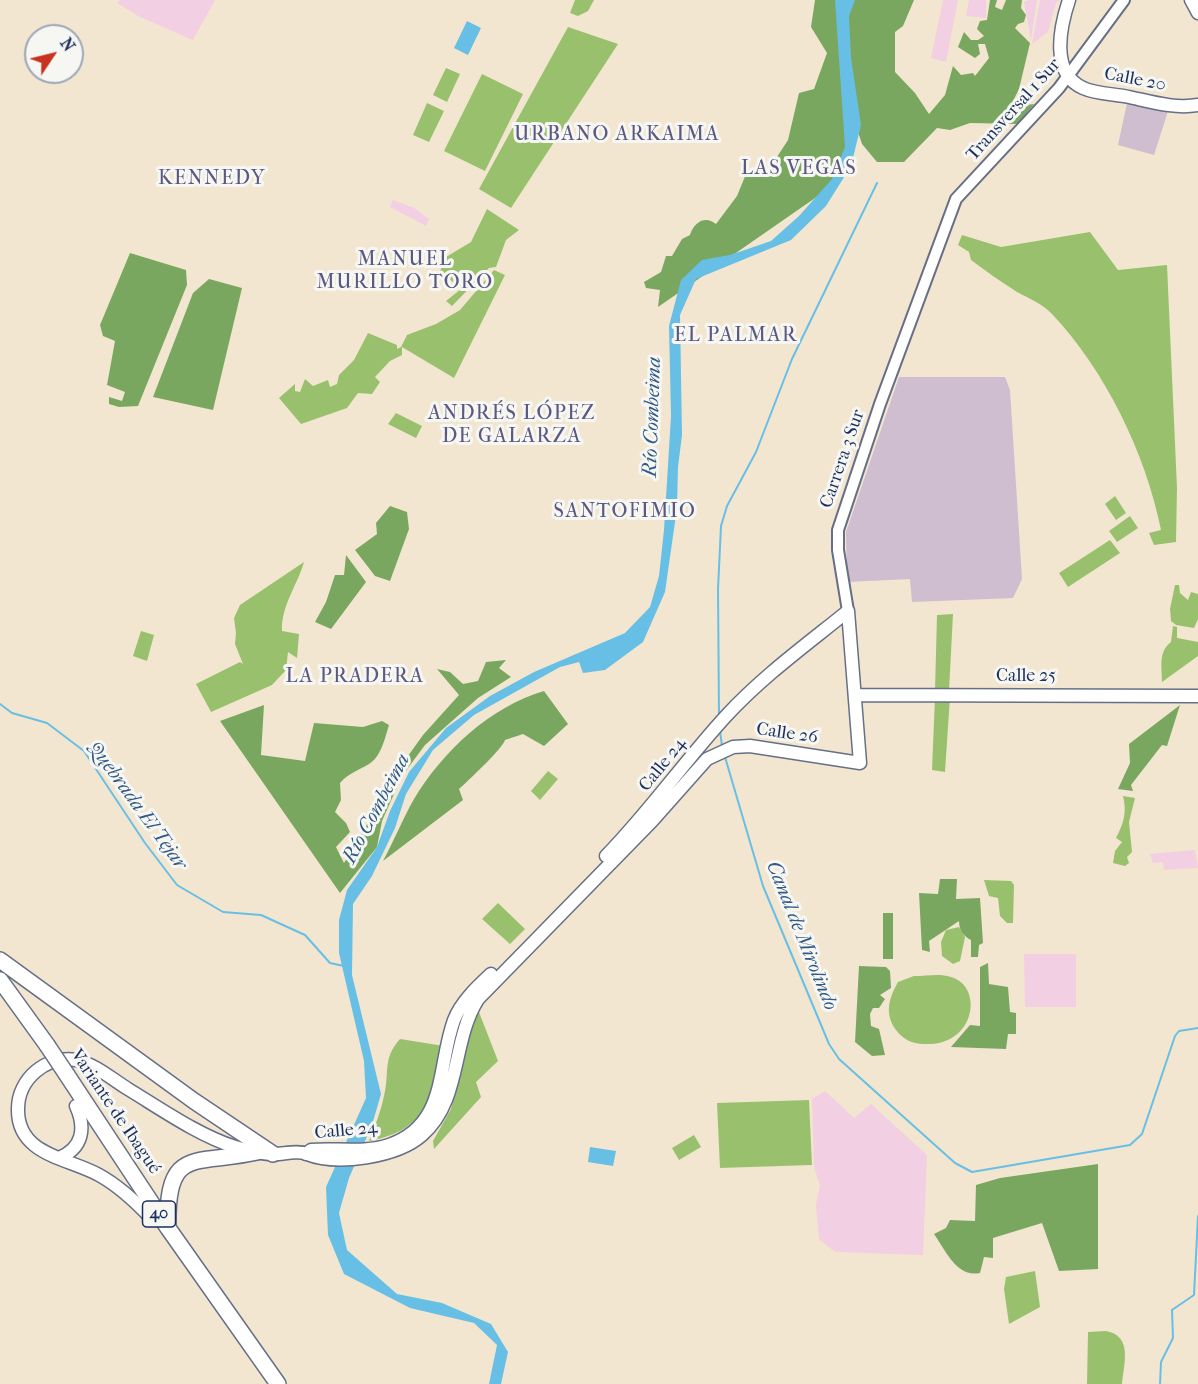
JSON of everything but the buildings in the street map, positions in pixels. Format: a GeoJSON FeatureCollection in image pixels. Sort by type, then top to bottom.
{"type":"FeatureCollection","features":[{"type":"Feature","properties":{"kind":"highway"},"geometry":{"type":"LineString","coordinates":[[0,960],[194,1101],[273,1154]]}},
{"type":"Feature","properties":{"kind":"highway","name":"Variante de Ibagué"},"geometry":{"type":"LineString","coordinates":[[0,980],[63,1078],[278,1384]]}},
{"type":"Feature","properties":{"kind":"highway","name":"Variante de Ibagué"},"geometry":{"type":"LineString","coordinates":[[0,996],[43,1048]]}},
{"type":"Feature","properties":{"kind":"highway","name":"Variante de Ibagué"},"geometry":{"type":"LineString","coordinates":[[63,1078],[76,1106],[266,1384]]}},
{"type":"Feature","properties":{"kind":"highway"},"geometry":{"type":"LineString","coordinates":[[168,1228],[169,1192],[183,1168],[203,1158],[257,1152]]}},
{"type":"Feature","properties":{"kind":"main road"},"geometry":{"type":"LineString","coordinates":[[1068,77],[1060,45],[1062,21],[1069,0]]}},
{"type":"Feature","properties":{"kind":"main road"},"geometry":{"type":"LineString","coordinates":[[1191,0],[1198,13]]}},
{"type":"Feature","properties":{"kind":"main road","name":"Calle 20"},"geometry":{"type":"LineString","coordinates":[[1068,77],[1083,88],[1177,106],[1198,105]]}},
{"type":"Feature","properties":{"kind":"main road","name":"Carrera 3 Sur"},"geometry":{"type":"LineString","coordinates":[[848,611],[860,764]]}},
{"type":"Feature","properties":{"kind":"main road","name":"Calle 24"},"geometry":{"type":"LineString","coordinates":[[369,1153],[390,1144],[422,1123],[438,1094],[454,1020],[464,1002],[640,820],[725,717],[774,668],[848,611]]}},
{"type":"Feature","properties":{"kind":"main road","name":"Calle 25"},"geometry":{"type":"LineString","coordinates":[[855,695],[1198,696]]}},
{"type":"Feature","properties":{"kind":"main road","name":"Calle 26"},"geometry":{"type":"LineString","coordinates":[[712,757],[728,749],[750,746],[860,764]]}},
{"type":"Feature","properties":{"kind":"main road","name":"Calle 24"},"geometry":{"type":"LineString","coordinates":[[151,1218],[136,1202],[100,1175],[41,1151],[27,1138],[18,1110],[21,1091],[32,1075],[47,1064],[66,1059],[94,1067],[213,1138],[257,1152],[306,1154],[311,1150],[328,1154],[385,1155],[400,1149],[421,1136],[445,1107],[468,1015],[478,999],[712,757]]}},
{"type":"Feature","properties":{"kind":"main road"},"geometry":{"type":"LineString","coordinates":[[59,1158],[72,1151],[80,1140],[82,1125],[76,1106]]}},
{"type":"Feature","properties":{"kind":"street","name":"Transversal 1 Sur"},"geometry":{"type":"LineString","coordinates":[[969,183],[998,155],[1068,77],[1124,0]]}},
{"type":"Feature","properties":{"kind":"street","name":"Carrera 3 Sur"},"geometry":{"type":"LineString","coordinates":[[848,611],[838,550],[838,530],[948,219],[956,199],[969,183]]}},
{"type":"Feature","properties":{"kind":"shaded area"},"geometry":{"type":"Polygon","coordinates":[[[120,0],[215,0],[193,40],[138,16],[117,3],[120,0]]]}},
{"type":"Feature","properties":{"kind":"shaded area"},"geometry":{"type":"Polygon","coordinates":[[[943,0],[958,0],[946,62],[931,58],[943,0]]]}},
{"type":"Feature","properties":{"kind":"shaded area"},"geometry":{"type":"Polygon","coordinates":[[[969,0],[986,0],[986,18],[966,16],[969,0]]]}},
{"type":"Feature","properties":{"kind":"shaded area"},"geometry":{"type":"Polygon","coordinates":[[[1037,0],[1031,40],[1024,2],[1037,0]]]}},
{"type":"Feature","properties":{"kind":"shaded area"},"geometry":{"type":"Polygon","coordinates":[[[1040,0],[1060,0],[1056,3],[1048,32],[1032,44],[1040,0]]]}},
{"type":"Feature","properties":{"kind":"shaded area"},"geometry":{"type":"Polygon","coordinates":[[[1127,103],[1168,111],[1154,155],[1118,145],[1127,103]]]}},
{"type":"Feature","properties":{"kind":"shaded area"},"geometry":{"type":"Polygon","coordinates":[[[393,200],[414,208],[429,219],[426,226],[390,207],[393,200]]]}},
{"type":"Feature","properties":{"kind":"shaded area"},"geometry":{"type":"Polygon","coordinates":[[[899,377],[1005,377],[1010,390],[1022,579],[1013,598],[912,602],[910,579],[847,582],[846,532],[899,377]]]}},
{"type":"Feature","properties":{"kind":"shaded area"},"geometry":{"type":"Polygon","coordinates":[[[1195,850],[1198,868],[1164,870],[1163,862],[1153,863],[1150,854],[1195,850]]]}},
{"type":"Feature","properties":{"kind":"shaded area"},"geometry":{"type":"Polygon","coordinates":[[[1024,954],[1076,954],[1076,1007],[1025,1007],[1024,954]]]}},
{"type":"Feature","properties":{"kind":"shaded area"},"geometry":{"type":"Polygon","coordinates":[[[825,1091],[854,1118],[871,1104],[927,1155],[923,1255],[835,1252],[819,1239],[816,1205],[820,1186],[814,1167],[812,1099],[825,1091]]]}},
{"type":"Feature","properties":{"kind":"green space"},"geometry":{"type":"Polygon","coordinates":[[[575,0],[594,0],[588,11],[578,16],[570,13],[575,0]]]}},
{"type":"Feature","properties":{"kind":"green space"},"geometry":{"type":"Polygon","coordinates":[[[815,0],[914,0],[903,26],[895,32],[895,72],[915,93],[929,114],[945,95],[953,66],[961,75],[973,73],[975,76],[989,58],[985,44],[978,44],[980,54],[975,58],[958,47],[964,32],[971,40],[978,40],[984,36],[977,29],[980,21],[987,20],[990,0],[997,0],[995,7],[1002,10],[1006,0],[1022,0],[1021,8],[1026,15],[1024,22],[1015,28],[1030,43],[1019,89],[1010,107],[1034,104],[1018,124],[970,123],[950,130],[937,128],[904,162],[877,162],[862,144],[842,83],[846,151],[831,187],[658,307],[660,290],[646,288],[644,282],[661,272],[666,256],[672,256],[682,239],[690,235],[697,223],[708,220],[716,224],[737,196],[746,174],[764,177],[788,140],[799,93],[814,89],[827,53],[811,27],[815,0]]]}},
{"type":"Feature","properties":{"kind":"green space"},"geometry":{"type":"Polygon","coordinates":[[[568,27],[618,44],[511,208],[479,189],[568,27]]]}},
{"type":"Feature","properties":{"kind":"green space"},"geometry":{"type":"Polygon","coordinates":[[[446,68],[460,74],[447,102],[433,95],[446,68]]]}},
{"type":"Feature","properties":{"kind":"green space"},"geometry":{"type":"Polygon","coordinates":[[[482,74],[523,94],[485,171],[444,151],[482,74]]]}},
{"type":"Feature","properties":{"kind":"green space"},"geometry":{"type":"Polygon","coordinates":[[[427,103],[444,111],[429,142],[413,135],[427,103]]]}},
{"type":"Feature","properties":{"kind":"green space"},"geometry":{"type":"Polygon","coordinates":[[[487,209],[519,230],[506,240],[496,267],[489,268],[452,306],[446,301],[461,289],[440,271],[446,257],[471,242],[487,209]]]}},
{"type":"Feature","properties":{"kind":"green space"},"geometry":{"type":"Polygon","coordinates":[[[1090,232],[1118,270],[1167,265],[1177,488],[1176,542],[1154,545],[1149,533],[1161,530],[1145,472],[1134,443],[1106,387],[1071,336],[1048,310],[982,268],[971,260],[969,252],[958,245],[962,235],[1001,247],[1090,232]]]}},
{"type":"Feature","properties":{"kind":"green space"},"geometry":{"type":"Polygon","coordinates":[[[130,253],[186,270],[187,285],[138,406],[119,407],[109,404],[109,397],[122,401],[125,392],[107,385],[115,341],[103,336],[100,325],[130,253]]]}},
{"type":"Feature","properties":{"kind":"green space"},"geometry":{"type":"Polygon","coordinates":[[[494,270],[505,275],[454,378],[402,347],[402,355],[390,361],[375,377],[380,382],[372,394],[358,393],[347,408],[301,424],[279,398],[295,384],[295,391],[300,392],[305,379],[313,386],[328,380],[330,387],[337,384],[339,375],[354,360],[368,333],[397,345],[397,349],[401,347],[407,335],[436,324],[460,310],[494,270]]]}},
{"type":"Feature","properties":{"kind":"green space"},"geometry":{"type":"Polygon","coordinates":[[[209,279],[242,288],[213,410],[153,397],[193,293],[209,279]]]}},
{"type":"Feature","properties":{"kind":"green space"},"geometry":{"type":"Polygon","coordinates":[[[396,413],[422,426],[416,438],[388,424],[396,413]]]}},
{"type":"Feature","properties":{"kind":"green space"},"geometry":{"type":"Polygon","coordinates":[[[1115,496],[1126,513],[1116,520],[1105,504],[1115,496]]]}},
{"type":"Feature","properties":{"kind":"green space"},"geometry":{"type":"Polygon","coordinates":[[[390,506],[407,512],[409,529],[390,581],[375,576],[355,550],[377,534],[376,523],[390,506]]]}},
{"type":"Feature","properties":{"kind":"green space"},"geometry":{"type":"Polygon","coordinates":[[[1130,516],[1138,528],[1117,542],[1109,531],[1130,516]]]}},
{"type":"Feature","properties":{"kind":"green space"},"geometry":{"type":"Polygon","coordinates":[[[1110,540],[1120,553],[1068,587],[1059,573],[1110,540]]]}},
{"type":"Feature","properties":{"kind":"green space"},"geometry":{"type":"Polygon","coordinates":[[[346,555],[366,582],[331,629],[315,622],[326,602],[335,575],[344,575],[346,555]]]}},
{"type":"Feature","properties":{"kind":"green space"},"geometry":{"type":"Polygon","coordinates":[[[304,562],[282,622],[282,631],[299,634],[297,658],[288,652],[286,670],[272,685],[211,712],[196,684],[240,662],[243,664],[235,644],[234,618],[240,605],[304,562]]]}},
{"type":"Feature","properties":{"kind":"green space"},"geometry":{"type":"Polygon","coordinates":[[[1175,585],[1179,585],[1180,593],[1188,600],[1191,592],[1198,594],[1198,619],[1194,628],[1176,625],[1171,621],[1170,609],[1175,585]]]}},
{"type":"Feature","properties":{"kind":"green space"},"geometry":{"type":"Polygon","coordinates":[[[953,614],[949,691],[935,690],[937,615],[953,614]]]}},
{"type":"Feature","properties":{"kind":"green space"},"geometry":{"type":"Polygon","coordinates":[[[1173,626],[1177,627],[1177,638],[1198,642],[1198,656],[1162,682],[1162,655],[1171,642],[1173,626]]]}},
{"type":"Feature","properties":{"kind":"green space"},"geometry":{"type":"Polygon","coordinates":[[[141,631],[154,635],[147,661],[133,656],[141,631]]]}},
{"type":"Feature","properties":{"kind":"green space"},"geometry":{"type":"Polygon","coordinates":[[[506,660],[499,668],[511,677],[478,698],[425,745],[402,776],[382,821],[377,847],[340,893],[220,721],[264,705],[261,755],[305,761],[314,723],[363,727],[382,721],[389,725],[377,757],[340,783],[341,800],[335,812],[346,823],[350,832],[336,847],[344,863],[369,821],[381,821],[375,816],[398,770],[423,735],[459,695],[437,669],[450,672],[463,684],[478,681],[486,662],[506,660]]]}},
{"type":"Feature","properties":{"kind":"green space"},"geometry":{"type":"Polygon","coordinates":[[[544,691],[568,724],[544,746],[523,734],[505,740],[492,757],[459,789],[463,800],[383,861],[414,799],[439,764],[454,748],[470,733],[505,708],[544,691]]]}},
{"type":"Feature","properties":{"kind":"green space"},"geometry":{"type":"Polygon","coordinates":[[[935,697],[950,697],[945,772],[932,770],[935,697]]]}},
{"type":"Feature","properties":{"kind":"green space"},"geometry":{"type":"Polygon","coordinates":[[[1180,705],[1167,746],[1162,745],[1131,785],[1133,791],[1118,789],[1130,763],[1129,744],[1180,705]]]}},
{"type":"Feature","properties":{"kind":"green space"},"geometry":{"type":"Polygon","coordinates":[[[548,771],[558,779],[540,800],[531,791],[548,771]]]}},
{"type":"Feature","properties":{"kind":"green space"},"geometry":{"type":"Polygon","coordinates":[[[1123,796],[1135,798],[1129,822],[1132,852],[1127,857],[1129,863],[1125,866],[1113,863],[1115,851],[1122,842],[1116,838],[1124,817],[1123,796]]]}},
{"type":"Feature","properties":{"kind":"green space"},"geometry":{"type":"Polygon","coordinates":[[[940,879],[957,879],[956,899],[980,898],[983,943],[979,945],[978,957],[971,957],[971,940],[962,932],[959,921],[929,941],[930,952],[922,950],[919,893],[938,894],[940,879]]]}},
{"type":"Feature","properties":{"kind":"green space"},"geometry":{"type":"Polygon","coordinates":[[[984,880],[1011,881],[1014,885],[1013,923],[1007,923],[1000,916],[998,898],[989,896],[984,880]]]}},
{"type":"Feature","properties":{"kind":"green space"},"geometry":{"type":"Polygon","coordinates":[[[498,903],[525,929],[510,944],[482,919],[498,903]]]}},
{"type":"Feature","properties":{"kind":"green space"},"geometry":{"type":"Polygon","coordinates":[[[883,913],[893,913],[893,959],[883,959],[883,913]]]}},
{"type":"Feature","properties":{"kind":"green space"},"geometry":{"type":"Polygon","coordinates":[[[959,927],[965,937],[960,961],[953,964],[942,956],[941,942],[946,930],[959,927]]]}},
{"type":"Feature","properties":{"kind":"green space"},"geometry":{"type":"Polygon","coordinates":[[[988,963],[989,984],[1008,987],[1010,1012],[1016,1013],[1016,1034],[1008,1034],[1006,1049],[951,1047],[970,1025],[980,1026],[980,967],[988,963]]]}},
{"type":"Feature","properties":{"kind":"green space"},"geometry":{"type":"Polygon","coordinates":[[[859,966],[886,967],[890,971],[891,988],[880,995],[885,999],[879,1008],[873,1008],[870,1014],[871,1026],[879,1029],[885,1055],[872,1056],[855,1042],[859,966]]]}},
{"type":"Feature","properties":{"kind":"green space"},"geometry":{"type":"Polygon","coordinates":[[[914,976],[951,977],[961,983],[968,992],[971,1003],[969,1015],[964,1026],[955,1036],[941,1042],[920,1044],[908,1040],[896,1030],[889,1012],[892,994],[898,982],[914,976]]]}},
{"type":"Feature","properties":{"kind":"green space"},"geometry":{"type":"Polygon","coordinates":[[[477,1007],[498,1061],[476,1082],[481,1097],[434,1149],[433,1141],[451,1109],[477,1007]]]}},
{"type":"Feature","properties":{"kind":"green space"},"geometry":{"type":"Polygon","coordinates":[[[400,1039],[444,1046],[435,1081],[424,1109],[415,1120],[404,1129],[389,1136],[369,1141],[383,1102],[389,1059],[394,1046],[400,1039]]]}},
{"type":"Feature","properties":{"kind":"green space"},"geometry":{"type":"Polygon","coordinates":[[[809,1100],[812,1165],[720,1168],[717,1103],[809,1100]]]}},
{"type":"Feature","properties":{"kind":"green space"},"geometry":{"type":"Polygon","coordinates":[[[694,1135],[701,1147],[679,1160],[672,1148],[694,1135]]]}},
{"type":"Feature","properties":{"kind":"green space"},"geometry":{"type":"Polygon","coordinates":[[[1098,1164],[1098,1269],[1059,1271],[1042,1223],[993,1238],[993,1258],[984,1257],[980,1273],[965,1271],[953,1262],[934,1234],[946,1228],[950,1220],[975,1221],[976,1185],[1000,1178],[1098,1164]]]}},
{"type":"Feature","properties":{"kind":"green space"},"geometry":{"type":"Polygon","coordinates":[[[1035,1271],[1040,1307],[1009,1324],[1004,1289],[1006,1277],[1035,1271]]]}},
{"type":"Feature","properties":{"kind":"green space"},"geometry":{"type":"Polygon","coordinates":[[[1106,1331],[1115,1334],[1123,1344],[1125,1359],[1122,1384],[1087,1384],[1088,1332],[1106,1331]]]}},
{"type":"Feature","properties":{"kind":"water"},"geometry":{"type":"Polygon","coordinates":[[[835,0],[855,0],[849,16],[851,58],[861,125],[851,166],[826,206],[791,240],[696,279],[680,315],[682,435],[678,467],[677,508],[665,592],[643,642],[605,670],[583,673],[579,662],[560,667],[474,715],[433,750],[406,794],[395,828],[372,876],[353,904],[352,975],[381,1094],[372,1125],[349,1178],[339,1213],[347,1250],[397,1294],[442,1303],[491,1324],[508,1352],[501,1384],[489,1384],[497,1345],[474,1323],[410,1308],[344,1274],[328,1235],[326,1187],[366,1098],[364,1061],[339,953],[339,920],[347,890],[377,847],[390,811],[409,772],[446,728],[490,696],[534,672],[625,633],[650,607],[659,576],[664,530],[671,416],[669,326],[681,280],[702,260],[730,255],[771,241],[799,216],[832,179],[845,147],[835,0]]]}},
{"type":"Feature","properties":{"kind":"water"},"geometry":{"type":"Polygon","coordinates":[[[467,21],[481,28],[468,55],[454,48],[467,21]]]}},
{"type":"Feature","properties":{"kind":"water"},"geometry":{"type":"Polygon","coordinates":[[[590,1147],[616,1151],[613,1166],[588,1162],[590,1147]]]}},
{"type":"Feature","properties":{"kind":"waterway","name":"Canal de Mirolindo"},"geometry":{"type":"LineString","coordinates":[[719,716],[718,589],[721,526],[727,506],[756,452],[792,359],[877,183]]}},
{"type":"Feature","properties":{"kind":"waterway","name":"Quebrada El Tejar"},"geometry":{"type":"LineString","coordinates":[[0,704],[12,713],[47,723],[84,751],[145,843],[177,885],[223,912],[261,915],[305,935],[330,963],[344,966]]}},
{"type":"Feature","properties":{"kind":"waterway","name":"Canal de Mirolindo"},"geometry":{"type":"LineString","coordinates":[[720,731],[722,746]]}},
{"type":"Feature","properties":{"kind":"waterway","name":"Canal de Mirolindo"},"geometry":{"type":"LineString","coordinates":[[725,757],[763,886],[829,1044],[839,1059],[955,1163],[972,1172],[1130,1145],[1142,1134],[1175,1036],[1179,1031],[1198,1028]]}},
{"type":"Feature","properties":{"kind":"waterway","name":"Canal de Mirolindo"},"geometry":{"type":"LineString","coordinates":[[1160,1384],[1161,1362],[1173,1338],[1172,1310],[1194,1295],[1198,1216]]}},
{"type":"Feature","properties":{"kind":"district","name":"URBANO ARKAIMA"},"geometry":{"type":"Point","coordinates":[617,135]}},
{"type":"Feature","properties":{"kind":"district","name":"LAS VEGAS"},"geometry":{"type":"Point","coordinates":[799,169]}},
{"type":"Feature","properties":{"kind":"district","name":"KENNEDY"},"geometry":{"type":"Point","coordinates":[212,179]}},
{"type":"Feature","properties":{"kind":"district","name":"MANUEL MURILLO TORO"},"geometry":{"type":"Point","coordinates":[405,272]}},
{"type":"Feature","properties":{"kind":"district","name":"EL PALMAR"},"geometry":{"type":"Point","coordinates":[736,336]}},
{"type":"Feature","properties":{"kind":"district","name":"ANDRÉS LÓPEZ DE GALARZA"},"geometry":{"type":"Point","coordinates":[512,426]}},
{"type":"Feature","properties":{"kind":"district","name":"SANTOFIMIO"},"geometry":{"type":"Point","coordinates":[625,512]}},
{"type":"Feature","properties":{"kind":"district","name":"LA PRADERA"},"geometry":{"type":"Point","coordinates":[355,677]}},
{"type":"Feature","properties":{"kind":"water label","name":"Río Combeima"},"geometry":{"type":"Point","coordinates":[653,417]}},
{"type":"Feature","properties":{"kind":"water label","name":"Río Combeima"},"geometry":{"type":"Point","coordinates":[377,809]}}]}
